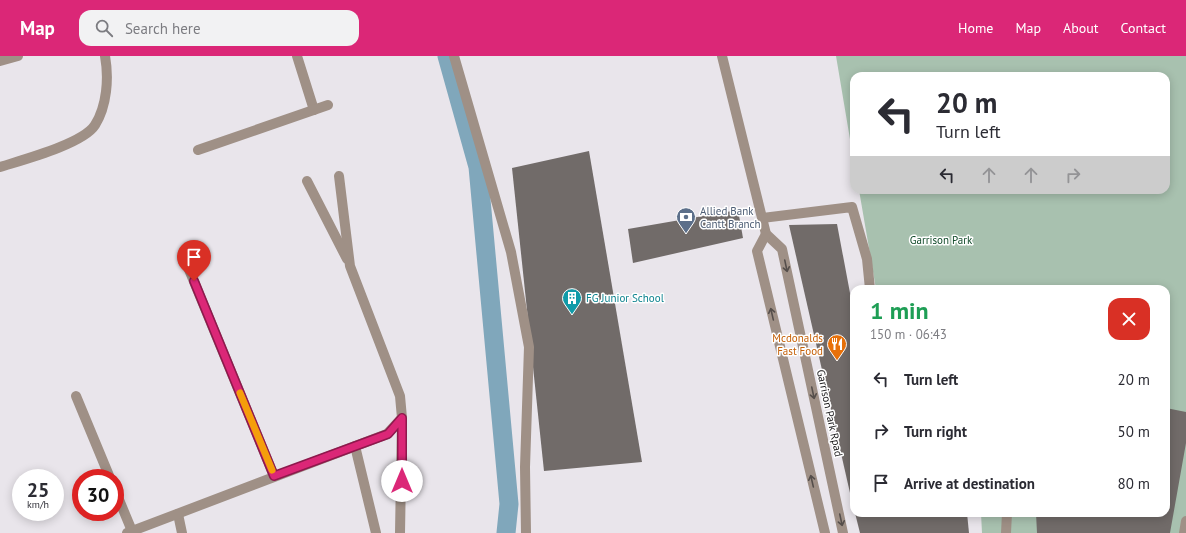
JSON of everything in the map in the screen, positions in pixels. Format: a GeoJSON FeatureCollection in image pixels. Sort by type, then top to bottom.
{"type":"FeatureCollection","features":[{"type":"Feature","properties":{"kind":"street"},"geometry":{"type":"LineString","coordinates":[[0,61],[18,56]]}},
{"type":"Feature","properties":{"kind":"street"},"geometry":{"type":"LineString","coordinates":[[0,167],[69,144],[94,126],[105,97],[107,68],[105,56]]}},
{"type":"Feature","properties":{"kind":"street"},"geometry":{"type":"LineString","coordinates":[[297,56],[314,110]]}},
{"type":"Feature","properties":{"kind":"street"},"geometry":{"type":"LineString","coordinates":[[454,56],[511,252],[529,347],[525,467],[526,533]]}},
{"type":"Feature","properties":{"kind":"street"},"geometry":{"type":"LineString","coordinates":[[722,56],[766,234],[757,251],[825,533]]}},
{"type":"Feature","properties":{"kind":"street"},"geometry":{"type":"LineString","coordinates":[[198,150],[328,106]]}},
{"type":"Feature","properties":{"kind":"street"},"geometry":{"type":"LineString","coordinates":[[339,176],[350,266]]}},
{"type":"Feature","properties":{"kind":"street"},"geometry":{"type":"LineString","coordinates":[[307,181],[350,266],[400,396],[402,418],[400,533]]}},
{"type":"Feature","properties":{"kind":"street"},"geometry":{"type":"LineString","coordinates":[[762,218],[852,207],[867,259],[870,285]]}},
{"type":"Feature","properties":{"kind":"street","name":"Garrison Park Rpad"},"geometry":{"type":"LineString","coordinates":[[766,234],[782,249],[844,533]]}},
{"type":"Feature","properties":{"kind":"street"},"geometry":{"type":"LineString","coordinates":[[188,267],[274,476]]}},
{"type":"Feature","properties":{"kind":"street"},"geometry":{"type":"LineString","coordinates":[[76,396],[106,469]]}},
{"type":"Feature","properties":{"kind":"street"},"geometry":{"type":"LineString","coordinates":[[124,515],[130,532],[274,476],[388,434],[402,418]]}},
{"type":"Feature","properties":{"kind":"street"},"geometry":{"type":"LineString","coordinates":[[356,446],[376,533]]}},
{"type":"Feature","properties":{"kind":"street"},"geometry":{"type":"LineString","coordinates":[[178,514],[182,533]]}},
{"type":"Feature","properties":{"kind":"street"},"geometry":{"type":"LineString","coordinates":[[1006,533],[1007,517]]}},
{"type":"Feature","properties":{"kind":"street"},"geometry":{"type":"LineString","coordinates":[[1184,533],[1186,521]]}},
{"type":"Feature","properties":{"kind":"green space","name":"Garrison Park"},"geometry":{"type":"Polygon","coordinates":[[[836,56],[1186,56],[1186,533],[982,533],[981,517],[1170,517],[1170,285],[875,285],[860,194],[1170,194],[1170,72],[850,72],[850,139],[836,56]]]}},
{"type":"Feature","properties":{"kind":"building","name":"FG Junior School"},"geometry":{"type":"Polygon","coordinates":[[[589,151],[642,462],[544,471],[512,168],[589,151]]]}},
{"type":"Feature","properties":{"kind":"building","name":"Allied Bank Cantt Branch"},"geometry":{"type":"Polygon","coordinates":[[[738,210],[743,238],[633,263],[628,229],[738,210]]]}},
{"type":"Feature","properties":{"kind":"building","name":"Mcdonalds Fast Food"},"geometry":{"type":"Polygon","coordinates":[[[837,224],[850,293],[850,493],[789,225],[837,224]]]}},
{"type":"Feature","properties":{"kind":"building"},"geometry":{"type":"Polygon","coordinates":[[[1170,409],[1186,412],[1186,443],[1170,533],[1037,533],[1036,517],[1170,517],[1170,409]]]}},
{"type":"Feature","properties":{"kind":"building"},"geometry":{"type":"Polygon","coordinates":[[[856,517],[967,517],[969,533],[860,533],[856,517]]]}},
{"type":"Feature","properties":{"kind":"waterway"},"geometry":{"type":"LineString","coordinates":[[447,56],[478,167],[509,504],[506,533]]}},
{"type":"Feature","properties":{"kind":"slow traffic"},"geometry":{"type":"LineString","coordinates":[[240,393],[272,470]]}},
{"type":"Feature","properties":{"kind":"place","name":"Allied Bank Cantt Branch"},"geometry":{"type":"Point","coordinates":[686,234]}},
{"type":"Feature","properties":{"kind":"place","name":"FG Junior School"},"geometry":{"type":"Point","coordinates":[572,315]}},
{"type":"Feature","properties":{"kind":"place","name":"Mcdonalds Fast Food"},"geometry":{"type":"Point","coordinates":[837,361]}},
{"type":"Feature","properties":{"kind":"route"},"geometry":{"type":"LineString","coordinates":[[194,281],[274,476],[388,434],[402,418],[402,481]]}}]}
